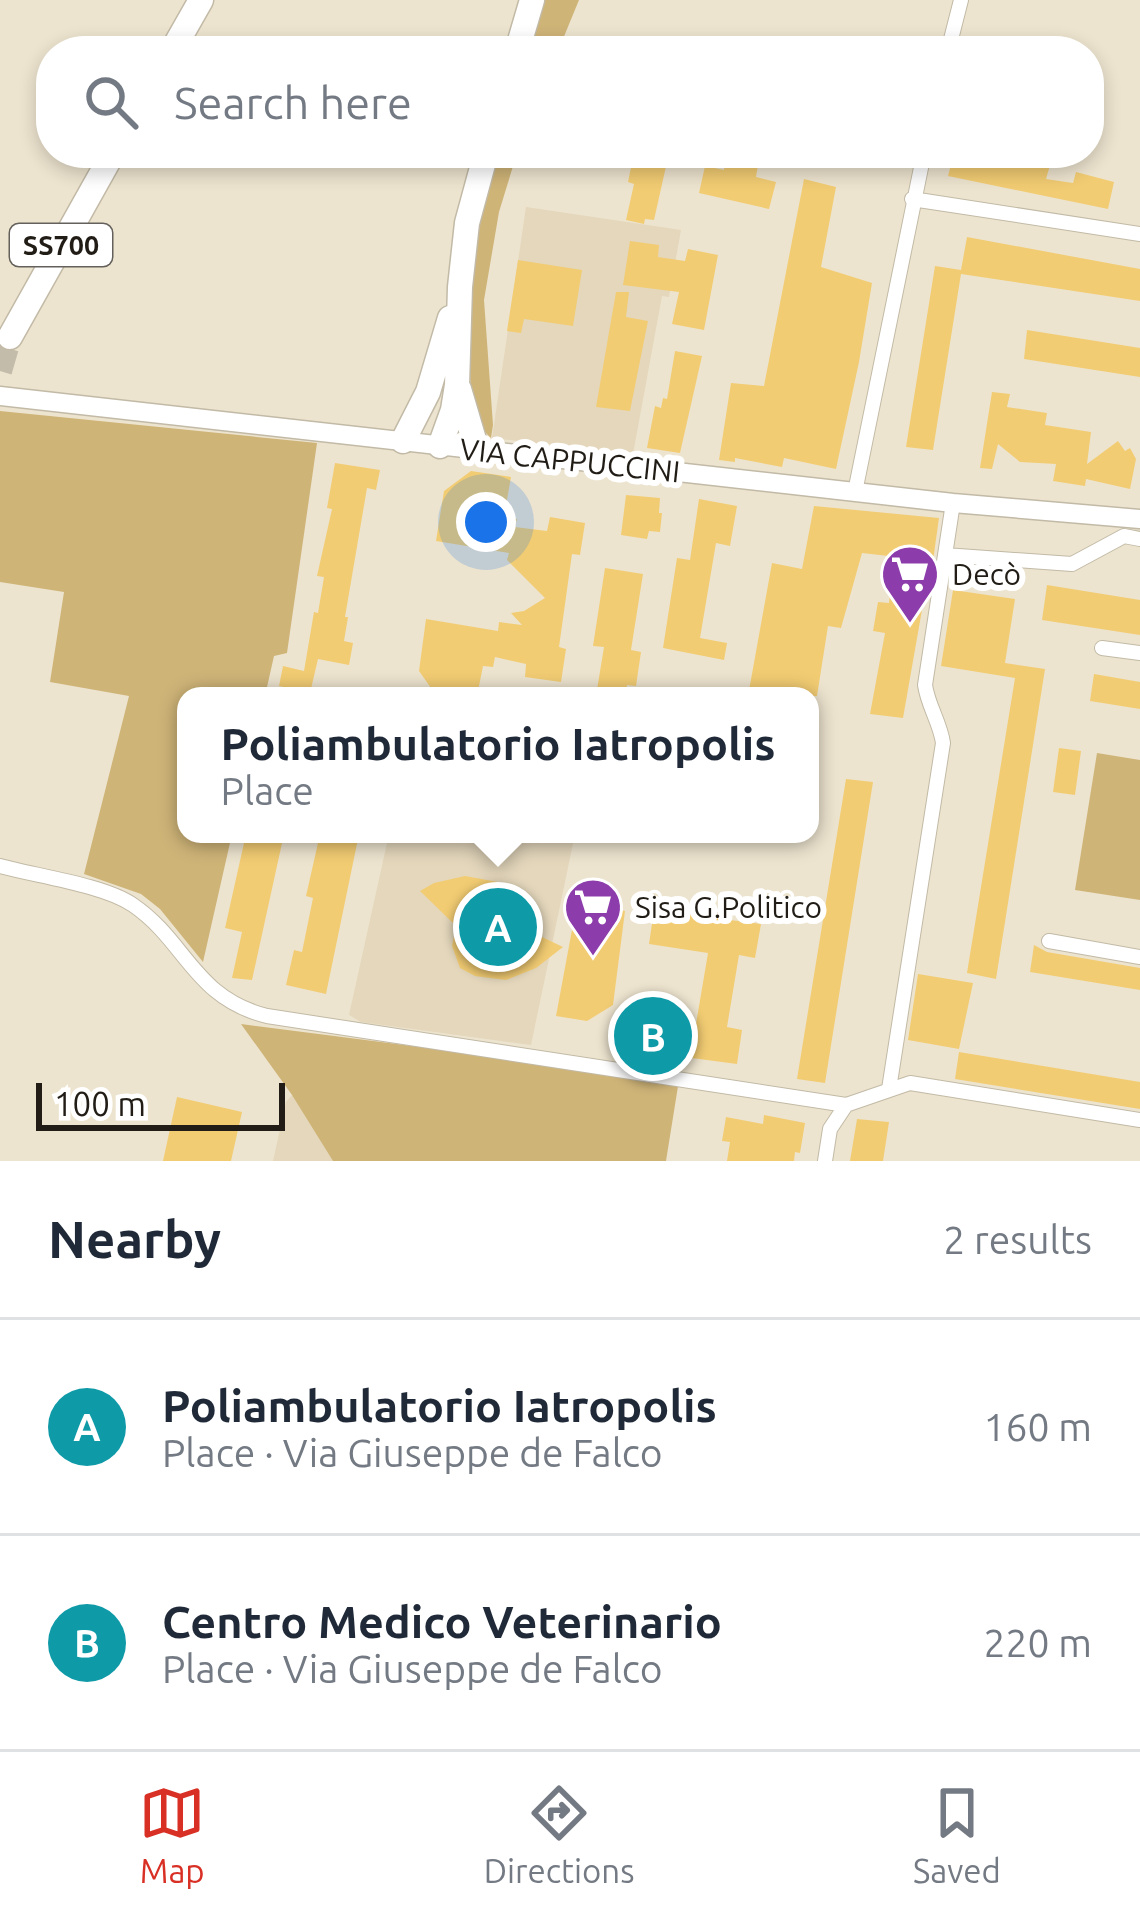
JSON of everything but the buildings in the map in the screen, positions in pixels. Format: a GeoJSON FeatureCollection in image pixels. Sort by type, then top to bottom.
{"type":"FeatureCollection","features":[{"type":"Feature","properties":{"kind":"highway"},"geometry":{"type":"LineString","coordinates":[[175,36],[178,0]]}},
{"type":"Feature","properties":{"kind":"highway"},"geometry":{"type":"LineString","coordinates":[[181,36],[201,0]]}},
{"type":"Feature","properties":{"kind":"highway"},"geometry":{"type":"LineString","coordinates":[[521,36],[532,1]]}},
{"type":"Feature","properties":{"kind":"highway","name":"SS700"},"geometry":{"type":"LineString","coordinates":[[10,338],[105,168]]}},
{"type":"Feature","properties":{"kind":"highway"},"geometry":{"type":"LineString","coordinates":[[440,446],[458,385],[460,287],[467,224],[482,168]]}},
{"type":"Feature","properties":{"kind":"highway"},"geometry":{"type":"LineString","coordinates":[[403,441],[428,392],[460,287]]}},
{"type":"Feature","properties":{"kind":"highway"},"geometry":{"type":"LineString","coordinates":[[458,385],[477,450]]}},
{"type":"Feature","properties":{"kind":"street"},"geometry":{"type":"LineString","coordinates":[[952,36],[961,0]]}},
{"type":"Feature","properties":{"kind":"street"},"geometry":{"type":"LineString","coordinates":[[855,492],[920,168]]}},
{"type":"Feature","properties":{"kind":"street"},"geometry":{"type":"LineString","coordinates":[[913,199],[1140,234]]}},
{"type":"Feature","properties":{"kind":"street","name":"VIA CAPPUCCINI"},"geometry":{"type":"LineString","coordinates":[[0,396],[953,503],[1140,519]]}},
{"type":"Feature","properties":{"kind":"street"},"geometry":{"type":"LineString","coordinates":[[889,1089],[943,742],[925,686],[953,503]]}},
{"type":"Feature","properties":{"kind":"street"},"geometry":{"type":"LineString","coordinates":[[945,555],[1072,564],[1124,536],[1140,539]]}},
{"type":"Feature","properties":{"kind":"street"},"geometry":{"type":"LineString","coordinates":[[1102,648],[1140,653]]}},
{"type":"Feature","properties":{"kind":"street"},"geometry":{"type":"LineString","coordinates":[[0,866],[130,902],[150,918],[207,986],[249,1011],[846,1105],[910,1083],[1140,1120]]}},
{"type":"Feature","properties":{"kind":"street"},"geometry":{"type":"LineString","coordinates":[[1049,941],[1140,957]]}},
{"type":"Feature","properties":{"kind":"street"},"geometry":{"type":"LineString","coordinates":[[825,1161],[830,1129],[846,1105]]}},
{"type":"Feature","properties":{"kind":"shaded area"},"geometry":{"type":"Polygon","coordinates":[[[543,0],[579,0],[564,36],[531,36],[543,0]]]}},
{"type":"Feature","properties":{"kind":"shaded area"},"geometry":{"type":"Polygon","coordinates":[[[491,168],[512,168],[499,212],[484,300],[491,438],[482,427],[472,395],[469,305],[491,168]]]}},
{"type":"Feature","properties":{"kind":"shaded area"},"geometry":{"type":"Polygon","coordinates":[[[526,207],[681,230],[669,297],[662,296],[633,454],[492,438],[526,207]]]}},
{"type":"Feature","properties":{"kind":"shaded area"},"geometry":{"type":"Polygon","coordinates":[[[0,411],[317,443],[287,653],[274,656],[267,687],[177,687],[177,843],[230,843],[203,962],[160,909],[141,894],[84,874],[129,696],[50,682],[64,592],[0,582],[0,411]]]}},
{"type":"Feature","properties":{"kind":"shaded area"},"geometry":{"type":"Polygon","coordinates":[[[1097,753],[1140,760],[1140,900],[1075,890],[1097,753]]]}},
{"type":"Feature","properties":{"kind":"shaded area"},"geometry":{"type":"Polygon","coordinates":[[[387,843],[573,843],[531,1045],[361,1022],[349,1015],[387,843]]]}},
{"type":"Feature","properties":{"kind":"shaded area"},"geometry":{"type":"Polygon","coordinates":[[[241,1024],[679,1080],[666,1161],[333,1161],[241,1024]]]}},
{"type":"Feature","properties":{"kind":"shaded area"},"geometry":{"type":"Polygon","coordinates":[[[292,1095],[333,1161],[273,1161],[286,1102],[292,1095]]]}},
{"type":"Feature","properties":{"kind":"tunnel"},"geometry":{"type":"LineString","coordinates":[[0,371],[10,337]]}},
{"type":"Feature","properties":{"kind":"place","name":"Decò"},"geometry":{"type":"Point","coordinates":[910,625]}},
{"type":"Feature","properties":{"kind":"place","name":"Poliambulatorio Iatropolis"},"geometry":{"type":"Point","coordinates":[498,927]}},
{"type":"Feature","properties":{"kind":"place","name":"Sisa G.Politico"},"geometry":{"type":"Point","coordinates":[593,958]}},
{"type":"Feature","properties":{"kind":"place","name":"Centro Medico Veterinario"},"geometry":{"type":"Point","coordinates":[653,1036]}}]}
